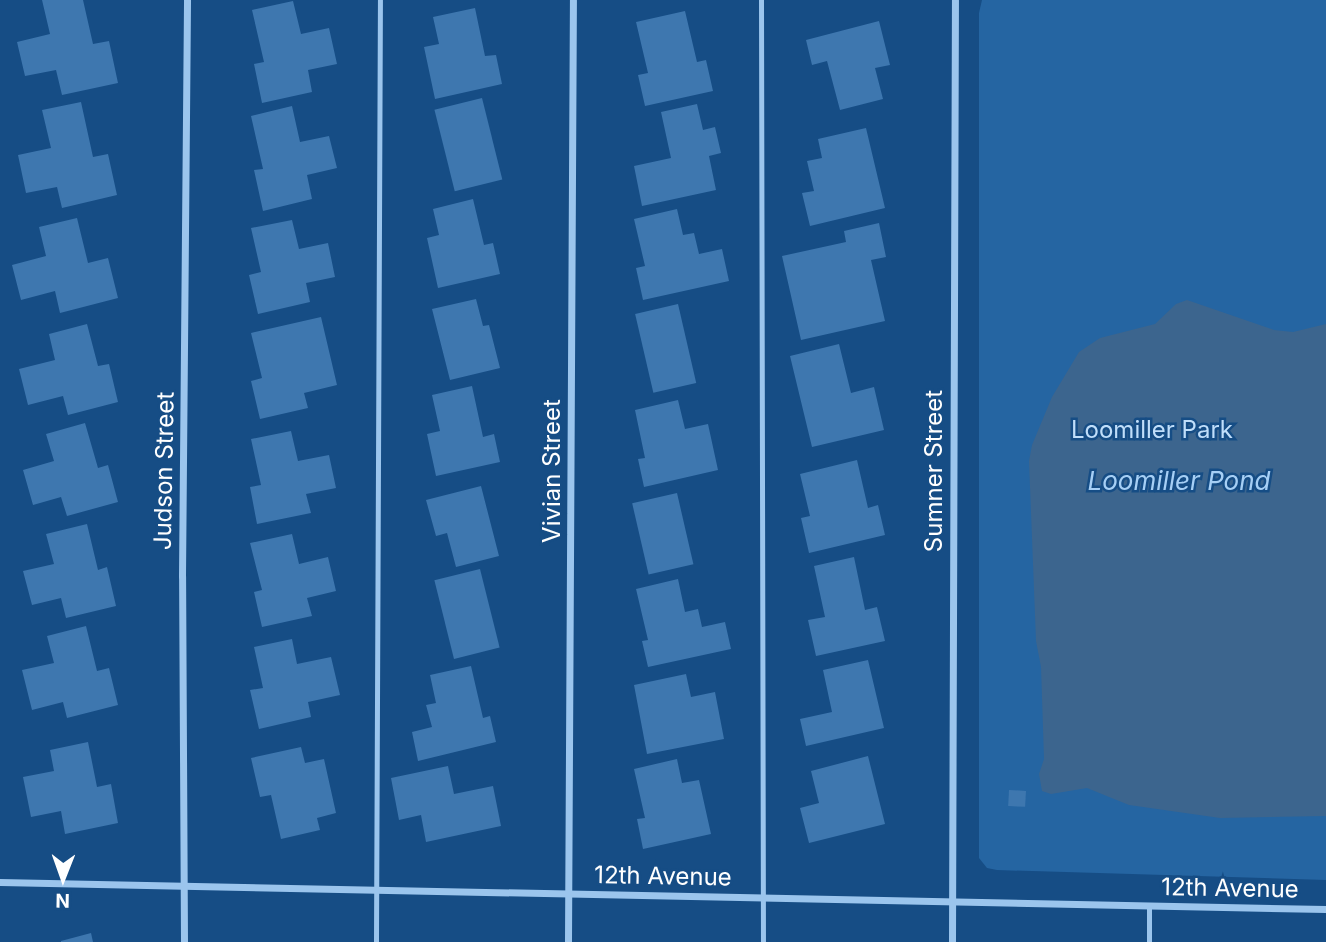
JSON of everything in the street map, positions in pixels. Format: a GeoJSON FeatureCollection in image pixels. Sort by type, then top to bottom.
{"type":"FeatureCollection","features":[{"type":"Feature","properties":{"kind":"street","name":"Judson Street"},"geometry":{"type":"LineString","coordinates":[[184,942],[182,563],[187,0]]}},
{"type":"Feature","properties":{"kind":"street","name":"Vivian Street"},"geometry":{"type":"LineString","coordinates":[[568,942],[573,0]]}},
{"type":"Feature","properties":{"kind":"street","name":"Sumner Street"},"geometry":{"type":"LineString","coordinates":[[951,942],[955,0]]}},
{"type":"Feature","properties":{"kind":"street","name":"12th Avenue"},"geometry":{"type":"LineString","coordinates":[[0,882],[1326,909]]}},
{"type":"Feature","properties":{"kind":"lane"},"geometry":{"type":"LineString","coordinates":[[376,942],[380,0]]}},
{"type":"Feature","properties":{"kind":"lane"},"geometry":{"type":"LineString","coordinates":[[761,0],[763,942]]}},
{"type":"Feature","properties":{"kind":"lane"},"geometry":{"type":"LineString","coordinates":[[1149,905],[1149,942]]}},
{"type":"Feature","properties":{"kind":"green space","name":"Loomiller Park"},"geometry":{"type":"Polygon","coordinates":[[[982,0],[1326,0],[1326,880],[997,870],[987,868],[979,858],[979,13],[982,0]]]}},
{"type":"Feature","properties":{"kind":"water","name":"Loomiller Pond"},"geometry":{"type":"Polygon","coordinates":[[[1187,300],[1274,330],[1293,332],[1326,324],[1326,816],[1220,818],[1129,805],[1087,788],[1051,794],[1042,791],[1039,774],[1044,759],[1041,667],[1036,641],[1029,461],[1032,445],[1052,397],[1079,352],[1100,338],[1155,324],[1176,304],[1187,300]]]}},
{"type":"Feature","properties":{"kind":"building"},"geometry":{"type":"Polygon","coordinates":[[[42,0],[83,0],[93,44],[109,41],[118,83],[62,95],[56,70],[25,76],[17,42],[50,34],[42,0]]]}},
{"type":"Feature","properties":{"kind":"building"},"geometry":{"type":"Polygon","coordinates":[[[293,1],[301,34],[329,28],[337,64],[308,70],[312,92],[262,103],[254,64],[264,62],[252,10],[293,1]]]}},
{"type":"Feature","properties":{"kind":"building"},"geometry":{"type":"Polygon","coordinates":[[[475,8],[485,56],[496,55],[502,84],[435,99],[424,47],[439,44],[433,17],[475,8]]]}},
{"type":"Feature","properties":{"kind":"building"},"geometry":{"type":"Polygon","coordinates":[[[685,11],[697,62],[706,60],[713,91],[645,106],[638,75],[648,73],[636,22],[685,11]]]}},
{"type":"Feature","properties":{"kind":"building"},"geometry":{"type":"Polygon","coordinates":[[[879,21],[890,65],[875,68],[883,99],[840,110],[827,61],[812,65],[806,40],[879,21]]]}},
{"type":"Feature","properties":{"kind":"building"},"geometry":{"type":"Polygon","coordinates":[[[482,98],[502,180],[455,191],[434,110],[482,98]]]}},
{"type":"Feature","properties":{"kind":"building"},"geometry":{"type":"Polygon","coordinates":[[[81,102],[93,157],[108,154],[117,195],[62,208],[57,187],[26,193],[18,155],[51,148],[42,110],[81,102]]]}},
{"type":"Feature","properties":{"kind":"building"},"geometry":{"type":"Polygon","coordinates":[[[697,104],[703,130],[715,127],[721,153],[709,156],[716,190],[642,206],[634,166],[671,158],[661,112],[697,104]]]}},
{"type":"Feature","properties":{"kind":"building"},"geometry":{"type":"Polygon","coordinates":[[[292,106],[300,142],[329,136],[337,168],[307,175],[312,199],[263,211],[254,170],[263,169],[251,116],[292,106]]]}},
{"type":"Feature","properties":{"kind":"building"},"geometry":{"type":"Polygon","coordinates":[[[866,128],[885,208],[810,226],[802,193],[814,191],[807,161],[822,158],[818,139],[866,128]]]}},
{"type":"Feature","properties":{"kind":"building"},"geometry":{"type":"Polygon","coordinates":[[[473,199],[484,245],[493,243],[500,274],[438,288],[427,238],[439,235],[433,209],[473,199]]]}},
{"type":"Feature","properties":{"kind":"building"},"geometry":{"type":"Polygon","coordinates":[[[677,209],[683,235],[694,233],[699,254],[722,249],[729,281],[643,300],[636,268],[645,266],[634,219],[677,209]]]}},
{"type":"Feature","properties":{"kind":"building"},"geometry":{"type":"Polygon","coordinates":[[[77,218],[88,263],[108,258],[118,298],[60,313],[55,291],[21,300],[12,265],[46,256],[39,227],[77,218]]]}},
{"type":"Feature","properties":{"kind":"building"},"geometry":{"type":"Polygon","coordinates":[[[292,220],[299,249],[328,243],[335,277],[306,283],[310,302],[258,314],[249,275],[261,272],[251,228],[292,220]]]}},
{"type":"Feature","properties":{"kind":"building"},"geometry":{"type":"Polygon","coordinates":[[[879,223],[886,257],[871,260],[885,321],[801,340],[782,256],[846,242],[844,231],[879,223]]]}},
{"type":"Feature","properties":{"kind":"building"},"geometry":{"type":"Polygon","coordinates":[[[476,299],[483,326],[489,325],[500,368],[450,380],[432,309],[476,299]]]}},
{"type":"Feature","properties":{"kind":"building"},"geometry":{"type":"Polygon","coordinates":[[[678,304],[696,383],[653,393],[635,314],[678,304]]]}},
{"type":"Feature","properties":{"kind":"building"},"geometry":{"type":"Polygon","coordinates":[[[321,317],[337,385],[304,393],[308,408],[260,419],[251,381],[262,378],[251,333],[321,317]]]}},
{"type":"Feature","properties":{"kind":"building"},"geometry":{"type":"Polygon","coordinates":[[[87,324],[98,366],[109,364],[118,402],[68,415],[63,396],[28,405],[19,369],[55,360],[49,334],[87,324]]]}},
{"type":"Feature","properties":{"kind":"building"},"geometry":{"type":"Polygon","coordinates":[[[839,344],[851,393],[874,387],[884,430],[812,447],[790,356],[839,344]]]}},
{"type":"Feature","properties":{"kind":"building"},"geometry":{"type":"Polygon","coordinates":[[[472,386],[483,437],[494,434],[500,462],[436,476],[427,434],[440,431],[432,395],[472,386]]]}},
{"type":"Feature","properties":{"kind":"building"},"geometry":{"type":"Polygon","coordinates":[[[678,400],[685,429],[708,424],[718,470],[644,487],[638,459],[645,458],[635,410],[678,400]]]}},
{"type":"Feature","properties":{"kind":"building"},"geometry":{"type":"Polygon","coordinates":[[[85,423],[98,468],[108,465],[118,502],[67,516],[61,497],[33,505],[23,470],[54,461],[46,434],[85,423]]]}},
{"type":"Feature","properties":{"kind":"building"},"geometry":{"type":"Polygon","coordinates":[[[291,431],[298,461],[329,455],[336,488],[306,494],[311,513],[257,524],[250,487],[261,485],[251,439],[291,431]]]}},
{"type":"Feature","properties":{"kind":"building"},"geometry":{"type":"Polygon","coordinates":[[[857,460],[868,508],[878,505],[885,535],[809,553],[801,518],[810,516],[800,474],[857,460]]]}},
{"type":"Feature","properties":{"kind":"building"},"geometry":{"type":"Polygon","coordinates":[[[481,486],[499,556],[456,567],[447,533],[436,536],[426,500],[481,486]]]}},
{"type":"Feature","properties":{"kind":"building"},"geometry":{"type":"Polygon","coordinates":[[[677,493],[693,564],[649,574],[632,503],[677,493]]]}},
{"type":"Feature","properties":{"kind":"building"},"geometry":{"type":"Polygon","coordinates":[[[87,524],[98,570],[107,567],[116,606],[66,618],[61,598],[32,605],[23,571],[54,564],[46,534],[87,524]]]}},
{"type":"Feature","properties":{"kind":"building"},"geometry":{"type":"Polygon","coordinates":[[[292,534],[299,564],[328,557],[336,591],[307,598],[312,616],[262,627],[254,592],[262,590],[250,543],[292,534]]]}},
{"type":"Feature","properties":{"kind":"building"},"geometry":{"type":"Polygon","coordinates":[[[854,557],[865,610],[877,607],[885,641],[816,656],[808,620],[825,617],[814,566],[854,557]]]}},
{"type":"Feature","properties":{"kind":"building"},"geometry":{"type":"Polygon","coordinates":[[[480,569],[500,648],[454,659],[434,580],[480,569]]]}},
{"type":"Feature","properties":{"kind":"building"},"geometry":{"type":"Polygon","coordinates":[[[678,579],[685,612],[698,609],[702,627],[725,622],[731,649],[648,667],[642,641],[648,640],[636,589],[678,579]]]}},
{"type":"Feature","properties":{"kind":"building"},"geometry":{"type":"Polygon","coordinates":[[[86,626],[97,671],[109,668],[118,705],[67,718],[63,702],[32,710],[22,670],[54,663],[47,636],[86,626]]]}},
{"type":"Feature","properties":{"kind":"building"},"geometry":{"type":"Polygon","coordinates":[[[292,639],[297,664],[331,657],[340,695],[308,702],[311,717],[259,729],[250,690],[263,688],[254,647],[292,639]]]}},
{"type":"Feature","properties":{"kind":"building"},"geometry":{"type":"Polygon","coordinates":[[[868,660],[884,728],[806,746],[800,719],[832,712],[823,670],[868,660]]]}},
{"type":"Feature","properties":{"kind":"building"},"geometry":{"type":"Polygon","coordinates":[[[471,666],[483,718],[490,716],[496,742],[418,761],[412,732],[432,727],[426,705],[436,703],[430,675],[471,666]]]}},
{"type":"Feature","properties":{"kind":"building"},"geometry":{"type":"Polygon","coordinates":[[[686,674],[691,697],[715,692],[724,739],[647,754],[634,685],[686,674]]]}},
{"type":"Feature","properties":{"kind":"building"},"geometry":{"type":"Polygon","coordinates":[[[88,742],[97,787],[111,784],[118,823],[65,834],[61,811],[31,817],[23,777],[54,771],[50,750],[88,742]]]}},
{"type":"Feature","properties":{"kind":"building"},"geometry":{"type":"Polygon","coordinates":[[[301,747],[305,763],[324,759],[336,813],[317,818],[320,830],[281,839],[271,795],[260,797],[251,758],[301,747]]]}},
{"type":"Feature","properties":{"kind":"building"},"geometry":{"type":"Polygon","coordinates":[[[868,756],[885,824],[809,843],[800,808],[819,803],[811,771],[868,756]]]}},
{"type":"Feature","properties":{"kind":"building"},"geometry":{"type":"Polygon","coordinates":[[[677,759],[682,783],[699,780],[711,834],[643,849],[637,819],[645,818],[634,769],[677,759]]]}},
{"type":"Feature","properties":{"kind":"building"},"geometry":{"type":"Polygon","coordinates":[[[448,766],[454,794],[493,786],[501,826],[426,842],[421,815],[399,820],[391,778],[448,766]]]}},
{"type":"Feature","properties":{"kind":"building"},"geometry":{"type":"Polygon","coordinates":[[[1009,790],[1026,791],[1025,807],[1008,806],[1009,790]]]}},
{"type":"Feature","properties":{"kind":"building"},"geometry":{"type":"Polygon","coordinates":[[[91,933],[93,942],[61,942],[61,941],[91,933]]]}}]}
